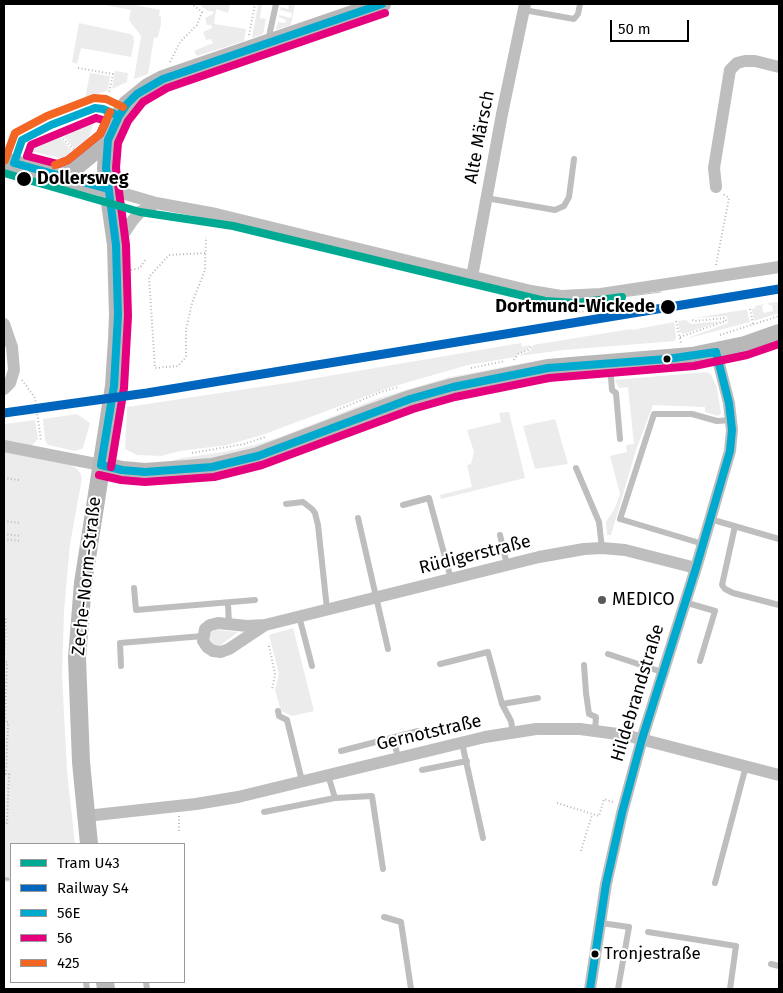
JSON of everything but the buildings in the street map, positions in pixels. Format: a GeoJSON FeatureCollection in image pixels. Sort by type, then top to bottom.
{"type":"FeatureCollection","features":[{"type":"Feature","properties":{"kind":"main road"},"geometry":{"type":"LineString","coordinates":[[9,162],[58,174],[108,190],[108,140],[127,104],[148,87],[163,79],[382,4]]}},
{"type":"Feature","properties":{"kind":"main road"},"geometry":{"type":"LineString","coordinates":[[58,174],[73,169],[108,140]]}},
{"type":"Feature","properties":{"kind":"main road","name":"Zeche-Norm-Straße"},"geometry":{"type":"LineString","coordinates":[[89,843],[78,725],[77,658],[83,583],[114,386],[118,315],[116,245],[108,190]]}},
{"type":"Feature","properties":{"kind":"main road"},"geometry":{"type":"LineString","coordinates":[[101,465],[122,470],[145,472],[212,467],[258,456],[410,399],[452,387],[548,368],[668,359],[716,352],[745,345],[779,333]]}},
{"type":"Feature","properties":{"kind":"street","name":"Alte Märsch"},"geometry":{"type":"LineString","coordinates":[[472,277],[524,7]]}},
{"type":"Feature","properties":{"kind":"street"},"geometry":{"type":"LineString","coordinates":[[716,187],[714,168],[730,70],[737,63],[745,61],[755,61],[779,67]]}},
{"type":"Feature","properties":{"kind":"street"},"geometry":{"type":"LineString","coordinates":[[108,190],[156,203],[216,214],[530,291],[561,296],[583,296],[779,268]]}},
{"type":"Feature","properties":{"kind":"street"},"geometry":{"type":"LineString","coordinates":[[116,245],[136,216],[156,203]]}},
{"type":"Feature","properties":{"kind":"street"},"geometry":{"type":"LineString","coordinates":[[4,324],[12,347],[14,370],[10,383],[4,389]]}},
{"type":"Feature","properties":{"kind":"street","name":"Hildebrandstraße"},"geometry":{"type":"LineString","coordinates":[[590,989],[612,855],[624,804],[662,672],[696,568],[730,451],[732,420],[716,352]]}},
{"type":"Feature","properties":{"kind":"street"},"geometry":{"type":"LineString","coordinates":[[4,446],[101,465]]}},
{"type":"Feature","properties":{"kind":"street","name":"Rüdigerstraße"},"geometry":{"type":"LineString","coordinates":[[265,624],[229,649],[221,652],[213,651],[203,641],[205,629],[210,625],[247,626],[265,624],[570,551],[602,548],[640,554],[696,568]]}},
{"type":"Feature","properties":{"kind":"street","name":"Gernotstraße"},"geometry":{"type":"LineString","coordinates":[[86,816],[196,804],[238,797],[462,742],[513,732],[560,728],[626,734],[779,774]]}},
{"type":"Feature","properties":{"kind":"lane"},"geometry":{"type":"LineString","coordinates":[[268,42],[276,4]]}},
{"type":"Feature","properties":{"kind":"lane"},"geometry":{"type":"LineString","coordinates":[[524,7],[574,18],[578,14],[580,4]]}},
{"type":"Feature","properties":{"kind":"lane"},"geometry":{"type":"LineString","coordinates":[[9,162],[22,140],[51,125],[95,108],[103,109],[119,116]]}},
{"type":"Feature","properties":{"kind":"lane"},"geometry":{"type":"LineString","coordinates":[[486,198],[555,210],[564,206],[569,197],[574,159]]}},
{"type":"Feature","properties":{"kind":"lane"},"geometry":{"type":"LineString","coordinates":[[610,363],[612,390],[616,393],[620,439]]}},
{"type":"Feature","properties":{"kind":"lane"},"geometry":{"type":"LineString","coordinates":[[703,544],[620,519],[654,414],[692,414],[717,421],[732,420]]}},
{"type":"Feature","properties":{"kind":"lane"},"geometry":{"type":"LineString","coordinates":[[576,468],[599,522],[602,548]]}},
{"type":"Feature","properties":{"kind":"lane"},"geometry":{"type":"LineString","coordinates":[[403,505],[429,498],[450,579]]}},
{"type":"Feature","properties":{"kind":"lane"},"geometry":{"type":"LineString","coordinates":[[286,504],[303,502],[315,513],[327,609]]}},
{"type":"Feature","properties":{"kind":"lane"},"geometry":{"type":"LineString","coordinates":[[358,518],[388,649]]}},
{"type":"Feature","properties":{"kind":"lane"},"geometry":{"type":"LineString","coordinates":[[710,519],[779,539]]}},
{"type":"Feature","properties":{"kind":"lane"},"geometry":{"type":"LineString","coordinates":[[736,526],[722,585],[733,593],[779,605]]}},
{"type":"Feature","properties":{"kind":"lane"},"geometry":{"type":"LineString","coordinates":[[500,536],[507,565]]}},
{"type":"Feature","properties":{"kind":"lane"},"geometry":{"type":"LineString","coordinates":[[134,588],[136,610],[255,600]]}},
{"type":"Feature","properties":{"kind":"lane"},"geometry":{"type":"LineString","coordinates":[[228,602],[229,625]]}},
{"type":"Feature","properties":{"kind":"lane"},"geometry":{"type":"LineString","coordinates":[[684,602],[715,611],[700,661]]}},
{"type":"Feature","properties":{"kind":"lane"},"geometry":{"type":"LineString","coordinates":[[299,616],[312,666]]}},
{"type":"Feature","properties":{"kind":"lane"},"geometry":{"type":"LineString","coordinates":[[121,666],[120,643],[203,636]]}},
{"type":"Feature","properties":{"kind":"lane"},"geometry":{"type":"LineString","coordinates":[[440,664],[488,652],[502,704],[511,721],[513,732]]}},
{"type":"Feature","properties":{"kind":"lane"},"geometry":{"type":"LineString","coordinates":[[608,654],[662,672]]}},
{"type":"Feature","properties":{"kind":"lane"},"geometry":{"type":"LineString","coordinates":[[584,666],[589,714],[596,717],[595,731]]}},
{"type":"Feature","properties":{"kind":"lane"},"geometry":{"type":"LineString","coordinates":[[502,704],[538,698]]}},
{"type":"Feature","properties":{"kind":"lane"},"geometry":{"type":"LineString","coordinates":[[278,711],[279,716],[287,720],[302,781]]}},
{"type":"Feature","properties":{"kind":"lane"},"geometry":{"type":"LineString","coordinates":[[341,751],[418,731]]}},
{"type":"Feature","properties":{"kind":"lane"},"geometry":{"type":"LineString","coordinates":[[392,738],[398,757]]}},
{"type":"Feature","properties":{"kind":"lane"},"geometry":{"type":"LineString","coordinates":[[462,742],[483,838]]}},
{"type":"Feature","properties":{"kind":"lane"},"geometry":{"type":"LineString","coordinates":[[422,770],[467,761]]}},
{"type":"Feature","properties":{"kind":"lane"},"geometry":{"type":"LineString","coordinates":[[715,883],[746,766]]}},
{"type":"Feature","properties":{"kind":"lane"},"geometry":{"type":"LineString","coordinates":[[328,775],[335,798]]}},
{"type":"Feature","properties":{"kind":"lane"},"geometry":{"type":"LineString","coordinates":[[264,812],[335,798],[372,796],[383,869]]}},
{"type":"Feature","properties":{"kind":"lane"},"geometry":{"type":"LineString","coordinates":[[384,917],[401,922],[411,989]]}},
{"type":"Feature","properties":{"kind":"lane"},"geometry":{"type":"LineString","coordinates":[[600,922],[629,927],[618,989]]}},
{"type":"Feature","properties":{"kind":"lane"},"geometry":{"type":"LineString","coordinates":[[648,932],[736,946],[730,989]]}},
{"type":"Feature","properties":{"kind":"lane"},"geometry":{"type":"LineString","coordinates":[[770,964],[779,966]]}},
{"type":"Feature","properties":{"kind":"path"},"geometry":{"type":"LineString","coordinates":[[170,66],[170,60],[180,42],[197,25],[202,12],[192,4]]}},
{"type":"Feature","properties":{"kind":"path"},"geometry":{"type":"LineString","coordinates":[[246,50],[254,4]]}},
{"type":"Feature","properties":{"kind":"path"},"geometry":{"type":"LineString","coordinates":[[78,68],[113,74],[109,93]]}},
{"type":"Feature","properties":{"kind":"path"},"geometry":{"type":"LineString","coordinates":[[56,131],[79,155]]}},
{"type":"Feature","properties":{"kind":"path"},"geometry":{"type":"LineString","coordinates":[[714,278],[729,198],[716,187]]}},
{"type":"Feature","properties":{"kind":"path"},"geometry":{"type":"LineString","coordinates":[[205,253],[169,255],[149,277],[155,368],[178,366],[186,357],[186,330],[192,303],[205,270],[206,237]]}},
{"type":"Feature","properties":{"kind":"path"},"geometry":{"type":"LineString","coordinates":[[131,270],[140,268],[145,260]]}},
{"type":"Feature","properties":{"kind":"path"},"geometry":{"type":"LineString","coordinates":[[542,305],[541,309],[572,312],[599,311]]}},
{"type":"Feature","properties":{"kind":"path"},"geometry":{"type":"LineString","coordinates":[[750,309],[753,324]]}},
{"type":"Feature","properties":{"kind":"path"},"geometry":{"type":"LineString","coordinates":[[725,333],[779,316]]}},
{"type":"Feature","properties":{"kind":"path"},"geometry":{"type":"LineString","coordinates":[[680,337],[726,322],[725,318],[695,321],[690,319]]}},
{"type":"Feature","properties":{"kind":"path"},"geometry":{"type":"LineString","coordinates":[[676,321],[681,344]]}},
{"type":"Feature","properties":{"kind":"path"},"geometry":{"type":"LineString","coordinates":[[514,360],[518,354],[528,350],[532,345]]}},
{"type":"Feature","properties":{"kind":"path"},"geometry":{"type":"LineString","coordinates":[[14,370],[35,398],[42,453]]}},
{"type":"Feature","properties":{"kind":"path"},"geometry":{"type":"LineString","coordinates":[[4,478],[18,480]]}},
{"type":"Feature","properties":{"kind":"path"},"geometry":{"type":"LineString","coordinates":[[4,521],[20,523]]}},
{"type":"Feature","properties":{"kind":"path"},"geometry":{"type":"LineString","coordinates":[[4,534],[21,536]]}},
{"type":"Feature","properties":{"kind":"path"},"geometry":{"type":"LineString","coordinates":[[4,539],[20,541]]}},
{"type":"Feature","properties":{"kind":"path"},"geometry":{"type":"LineString","coordinates":[[4,574],[4,582]]}},
{"type":"Feature","properties":{"kind":"path"},"geometry":{"type":"LineString","coordinates":[[4,617],[6,617],[4,662],[7,662],[4,722],[8,722],[5,774],[9,774],[7,823],[4,823]]}},
{"type":"Feature","properties":{"kind":"path"},"geometry":{"type":"LineString","coordinates":[[269,646],[275,674],[272,690]]}},
{"type":"Feature","properties":{"kind":"path"},"geometry":{"type":"LineString","coordinates":[[557,803],[599,816],[604,799],[624,804]]}},
{"type":"Feature","properties":{"kind":"path"},"geometry":{"type":"LineString","coordinates":[[581,851],[593,814]]}},
{"type":"Feature","properties":{"kind":"path"},"geometry":{"type":"LineString","coordinates":[[179,815],[180,831]]}},
{"type":"Feature","properties":{"kind":"shaded area"},"geometry":{"type":"Polygon","coordinates":[[[100,4],[130,4],[160,10],[161,24],[158,37],[154,38],[148,74],[134,79],[141,36],[129,20],[131,10],[100,4]]]}},
{"type":"Feature","properties":{"kind":"shaded area"},"geometry":{"type":"Polygon","coordinates":[[[200,4],[230,4],[228,13],[216,9],[214,24],[246,29],[244,41],[197,56],[194,52],[196,50],[213,43],[211,39],[206,40],[203,32],[212,28],[211,25],[207,25],[205,18],[213,14],[213,11],[208,11],[200,4]]]}},
{"type":"Feature","properties":{"kind":"shaded area"},"geometry":{"type":"Polygon","coordinates":[[[258,4],[262,4],[260,18],[266,19],[263,34],[252,38],[258,4]]]}},
{"type":"Feature","properties":{"kind":"shaded area"},"geometry":{"type":"Polygon","coordinates":[[[289,4],[295,4],[291,25],[276,30],[278,22],[285,23],[286,20],[279,17],[279,15],[291,18],[292,13],[280,10],[281,7],[288,9],[289,4]]]}},
{"type":"Feature","properties":{"kind":"shaded area"},"geometry":{"type":"Polygon","coordinates":[[[79,23],[130,34],[133,36],[134,42],[131,57],[81,48],[77,64],[72,62],[79,23]]]}},
{"type":"Feature","properties":{"kind":"shaded area"},"geometry":{"type":"Polygon","coordinates":[[[115,71],[128,73],[127,82],[112,89],[115,71]]]}},
{"type":"Feature","properties":{"kind":"shaded area"},"geometry":{"type":"Polygon","coordinates":[[[90,73],[110,76],[108,90],[85,99],[90,73]]]}},
{"type":"Feature","properties":{"kind":"shaded area"},"geometry":{"type":"Polygon","coordinates":[[[88,119],[92,120],[93,124],[86,147],[78,153],[61,132],[88,119]]]}},
{"type":"Feature","properties":{"kind":"shaded area"},"geometry":{"type":"Polygon","coordinates":[[[52,134],[58,135],[74,153],[74,156],[65,159],[30,151],[30,146],[33,143],[52,134]]]}},
{"type":"Feature","properties":{"kind":"shaded area"},"geometry":{"type":"Polygon","coordinates":[[[779,302],[779,313],[754,321],[752,309],[756,308],[755,306],[765,304],[762,306],[763,313],[773,311],[772,305],[768,303],[779,302]]]}},
{"type":"Feature","properties":{"kind":"shaded area"},"geometry":{"type":"Polygon","coordinates":[[[747,310],[750,322],[685,339],[728,323],[727,316],[694,318],[747,310]]]}},
{"type":"Feature","properties":{"kind":"shaded area"},"geometry":{"type":"Polygon","coordinates":[[[686,320],[691,324],[723,321],[683,334],[680,332],[678,321],[686,320]]]}},
{"type":"Feature","properties":{"kind":"shaded area"},"geometry":{"type":"Polygon","coordinates":[[[674,322],[675,341],[564,350],[518,356],[530,351],[533,345],[674,322]]]}},
{"type":"Feature","properties":{"kind":"shaded area"},"geometry":{"type":"Polygon","coordinates":[[[521,343],[522,347],[530,345],[528,349],[515,357],[468,365],[388,388],[262,435],[227,445],[180,451],[161,456],[137,455],[125,449],[127,407],[293,382],[521,343]]]}},
{"type":"Feature","properties":{"kind":"shaded area"},"geometry":{"type":"Polygon","coordinates":[[[590,355],[590,359],[542,364],[256,450],[205,460],[172,463],[172,461],[182,458],[255,445],[283,436],[379,398],[450,377],[541,360],[590,355]]]}},
{"type":"Feature","properties":{"kind":"shaded area"},"geometry":{"type":"Polygon","coordinates":[[[706,372],[711,374],[717,388],[721,413],[718,416],[705,412],[705,407],[653,405],[636,450],[611,535],[607,535],[606,522],[615,508],[620,494],[610,456],[627,452],[626,445],[634,444],[628,387],[619,388],[615,380],[706,372]]]}},
{"type":"Feature","properties":{"kind":"shaded area"},"geometry":{"type":"Polygon","coordinates":[[[509,412],[525,478],[441,499],[440,495],[472,487],[467,465],[471,464],[474,452],[467,430],[501,422],[499,413],[509,412]]]}},
{"type":"Feature","properties":{"kind":"shaded area"},"geometry":{"type":"Polygon","coordinates":[[[77,414],[90,423],[83,448],[76,451],[48,445],[45,440],[43,419],[77,414]]]}},
{"type":"Feature","properties":{"kind":"shaded area"},"geometry":{"type":"Polygon","coordinates":[[[555,419],[568,464],[535,469],[523,426],[555,419]]]}},
{"type":"Feature","properties":{"kind":"shaded area"},"geometry":{"type":"Polygon","coordinates":[[[35,420],[38,439],[31,446],[4,442],[4,424],[35,420]]]}},
{"type":"Feature","properties":{"kind":"shaded area"},"geometry":{"type":"Polygon","coordinates":[[[4,451],[69,464],[76,468],[82,478],[70,544],[64,611],[62,675],[67,771],[75,843],[10,843],[10,882],[4,882],[4,451]]]}},
{"type":"Feature","properties":{"kind":"shaded area"},"geometry":{"type":"Polygon","coordinates":[[[293,628],[314,711],[292,716],[281,711],[275,690],[279,674],[269,635],[293,628]]]}},
{"type":"Feature","properties":{"kind":"shaded area"},"geometry":{"type":"Polygon","coordinates":[[[215,629],[238,632],[218,647],[210,643],[209,634],[215,629]]]}},
{"type":"Feature","properties":{"kind":"tram line","name":"U43"},"geometry":{"type":"LineString","coordinates":[[4,173],[140,212],[233,226],[545,301],[577,303],[622,297]]}},
{"type":"Feature","properties":{"kind":"tram line"},"geometry":{"type":"LineString","coordinates":[[622,297],[661,292]]}},
{"type":"Feature","properties":{"kind":"rail line","name":"S4"},"geometry":{"type":"LineString","coordinates":[[4,413],[147,393],[779,289]]}},
{"type":"Feature","properties":{"kind":"transit line","name":"56E"},"geometry":{"type":"LineString","coordinates":[[101,465],[114,386],[118,315],[116,245],[106,168],[108,140],[119,116],[137,94],[163,79],[382,4]]}},
{"type":"Feature","properties":{"kind":"transit line","name":"56"},"geometry":{"type":"LineString","coordinates":[[111,467],[124,388],[128,316],[126,245],[116,168],[118,143],[128,121],[143,102],[167,88],[385,13]]}},
{"type":"Feature","properties":{"kind":"transit line","name":"425"},"geometry":{"type":"LineString","coordinates":[[5,160],[15,133],[47,116],[94,98],[106,99],[123,107]]}},
{"type":"Feature","properties":{"kind":"transit line","name":"56E"},"geometry":{"type":"LineString","coordinates":[[14,163],[22,140],[51,125],[95,108],[103,109],[119,116]]}},
{"type":"Feature","properties":{"kind":"transit line","name":"425"},"geometry":{"type":"LineString","coordinates":[[55,165],[68,160],[100,134],[110,112]]}},
{"type":"Feature","properties":{"kind":"transit line","name":"56"},"geometry":{"type":"LineString","coordinates":[[96,118],[106,121],[100,134],[68,160],[58,164],[27,156],[31,145],[96,118]]}},
{"type":"Feature","properties":{"kind":"transit line","name":"56E"},"geometry":{"type":"LineString","coordinates":[[14,163],[108,189]]}},
{"type":"Feature","properties":{"kind":"transit line","name":"56"},"geometry":{"type":"LineString","coordinates":[[99,475],[121,480],[145,482],[214,477],[262,465],[413,409],[455,397],[549,378],[694,366],[747,355],[779,344]]}},
{"type":"Feature","properties":{"kind":"transit line","name":"56E"},"geometry":{"type":"LineString","coordinates":[[101,465],[122,470],[145,472],[212,467],[258,456],[410,399],[453,387],[548,368],[667,359],[716,352]]}},
{"type":"Feature","properties":{"kind":"transit line","name":"56E"},"geometry":{"type":"LineString","coordinates":[[590,989],[606,884],[622,813],[642,739],[696,568],[730,451],[732,430],[729,403],[716,352]]}},
{"type":"Feature","properties":{"kind":"place","name":"Dollersweg"},"geometry":{"type":"Point","coordinates":[24,179]}},
{"type":"Feature","properties":{"kind":"place","name":"Dortmund-Wickede"},"geometry":{"type":"Point","coordinates":[668,307]}},
{"type":"Feature","properties":{"kind":"place","name":"MEDICO"},"geometry":{"type":"Point","coordinates":[602,600]}},
{"type":"Feature","properties":{"kind":"place","name":"Tronjestraße"},"geometry":{"type":"Point","coordinates":[595,954]}}]}
